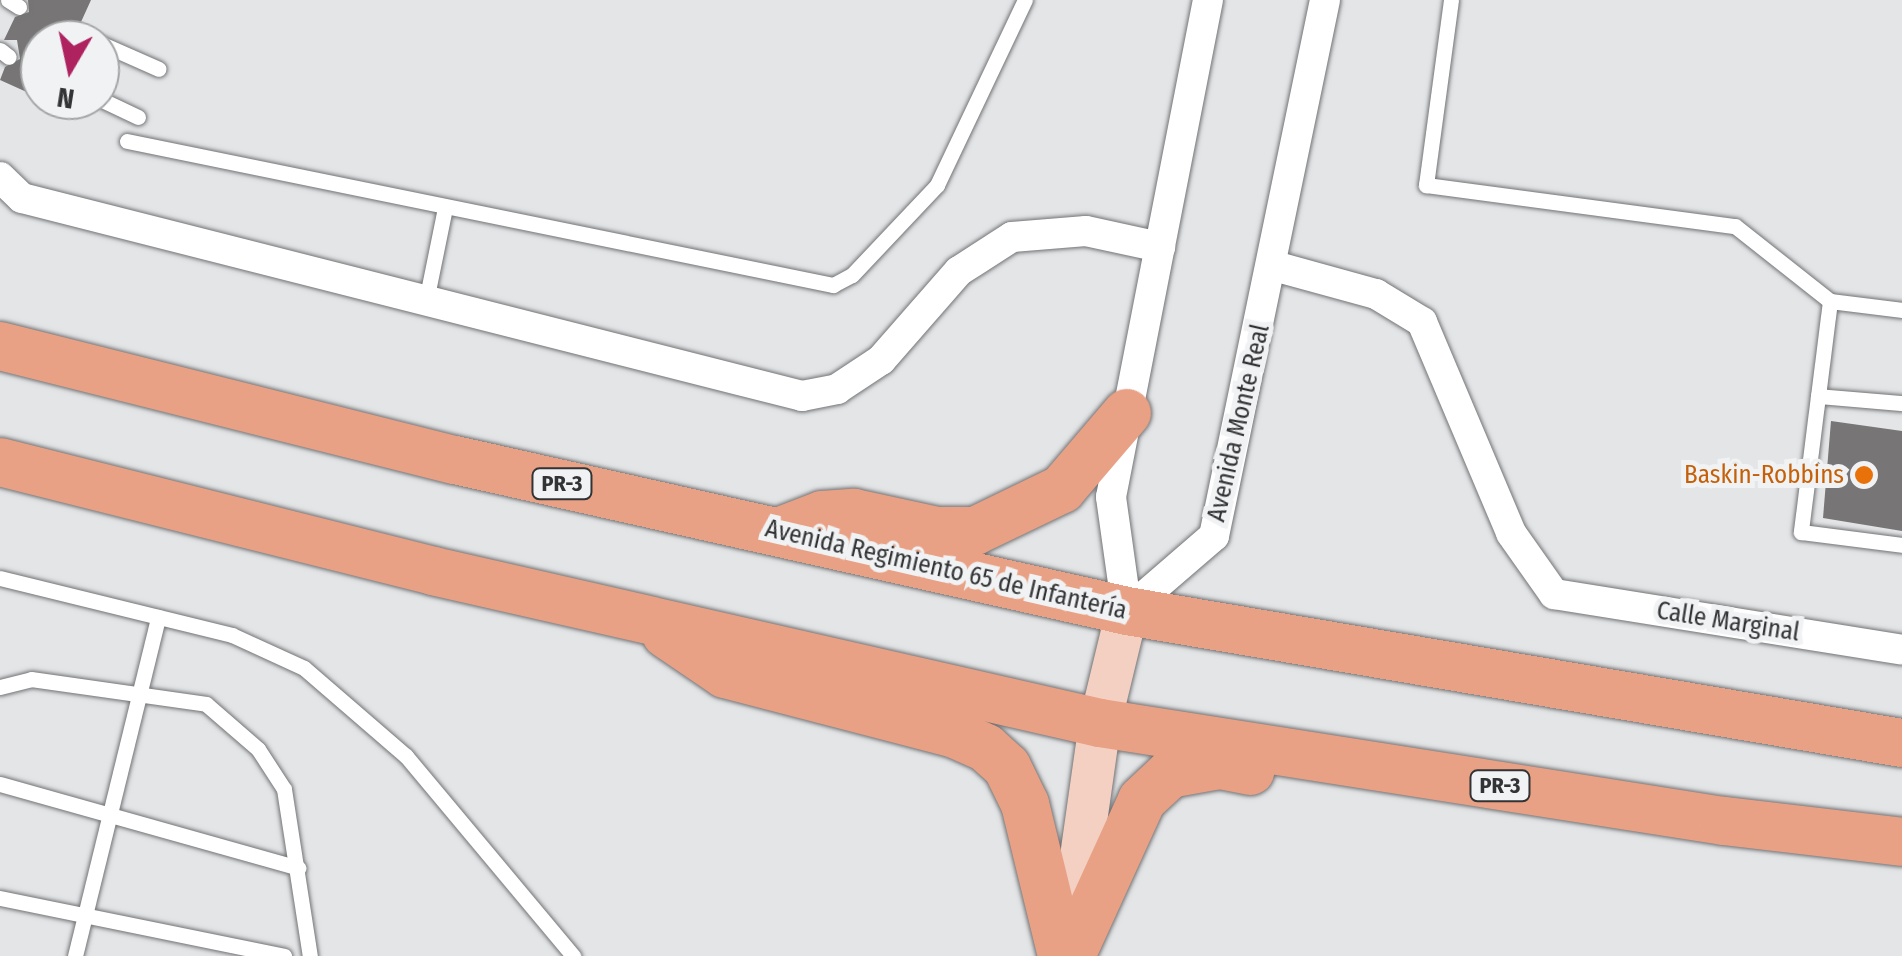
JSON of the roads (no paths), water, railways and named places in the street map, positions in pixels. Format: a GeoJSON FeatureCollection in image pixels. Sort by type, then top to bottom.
{"type":"FeatureCollection","features":[{"type":"Feature","properties":{"kind":"main road","name":"Avenida Regimiento 65 de Infantería"},"geometry":{"type":"LineString","coordinates":[[0,346],[454,460],[1128,611],[1902,744]]}},
{"type":"Feature","properties":{"kind":"main road"},"geometry":{"type":"LineString","coordinates":[[777,532],[822,514],[854,513],[937,531],[991,525],[1062,489],[1128,413]]}},
{"type":"Feature","properties":{"kind":"main road","name":"PR-3"},"geometry":{"type":"LineString","coordinates":[[0,462],[642,619],[1100,723],[1502,786],[1902,842]]}},
{"type":"Feature","properties":{"kind":"main road"},"geometry":{"type":"LineString","coordinates":[[642,619],[725,674],[955,734],[986,748],[1007,767],[1025,804],[1066,956]]}},
{"type":"Feature","properties":{"kind":"main road"},"geometry":{"type":"LineString","coordinates":[[1066,956],[1142,800],[1170,774],[1220,765],[1380,796],[1502,786]]}},
{"type":"Feature","properties":{"kind":"street"},"geometry":{"type":"LineString","coordinates":[[1066,956],[1100,723],[1128,611],[1111,497],[1208,0]]}},
{"type":"Feature","properties":{"kind":"street","name":"Avenida Monte Real"},"geometry":{"type":"LineString","coordinates":[[1128,611],[1214,536],[1274,266],[1325,0]]}},
{"type":"Feature","properties":{"kind":"street"},"geometry":{"type":"LineString","coordinates":[[0,177],[22,198],[802,396],[837,388],[880,360],[959,272],[1012,238],[1086,232],[1160,247]]}},
{"type":"Feature","properties":{"kind":"street","name":"Calle Marginal"},"geometry":{"type":"LineString","coordinates":[[1274,266],[1376,294],[1422,322],[1512,533],[1554,594],[1902,650]]}},
{"type":"Feature","properties":{"kind":"lane"},"geometry":{"type":"LineString","coordinates":[[128,141],[833,285],[852,275],[937,184],[1025,0]]}},
{"type":"Feature","properties":{"kind":"lane"},"geometry":{"type":"LineString","coordinates":[[1451,0],[1426,186],[1735,226],[1830,301],[1902,310]]}},
{"type":"Feature","properties":{"kind":"lane"},"geometry":{"type":"LineString","coordinates":[[120,52],[159,69]]}},
{"type":"Feature","properties":{"kind":"lane"},"geometry":{"type":"LineString","coordinates":[[120,108],[138,117]]}},
{"type":"Feature","properties":{"kind":"lane"},"geometry":{"type":"LineString","coordinates":[[426,301],[445,208]]}},
{"type":"Feature","properties":{"kind":"lane"},"geometry":{"type":"LineString","coordinates":[[1830,301],[1800,532],[1902,545]]}},
{"type":"Feature","properties":{"kind":"lane"},"geometry":{"type":"LineString","coordinates":[[1818,396],[1902,403]]}},
{"type":"Feature","properties":{"kind":"lane"},"geometry":{"type":"LineString","coordinates":[[0,578],[232,635],[304,668],[406,756],[573,956]]}},
{"type":"Feature","properties":{"kind":"lane"},"geometry":{"type":"LineString","coordinates":[[76,956],[158,616]]}},
{"type":"Feature","properties":{"kind":"lane"},"geometry":{"type":"LineString","coordinates":[[0,687],[31,678],[206,704],[258,749],[284,789],[310,956]]}},
{"type":"Feature","properties":{"kind":"lane"},"geometry":{"type":"LineString","coordinates":[[0,784],[298,868]]}},
{"type":"Feature","properties":{"kind":"lane"},"geometry":{"type":"LineString","coordinates":[[0,898],[284,956]]}},
{"type":"Feature","properties":{"kind":"place","name":"Baskin-Robbins"},"geometry":{"type":"Point","coordinates":[1864,475]}}]}
